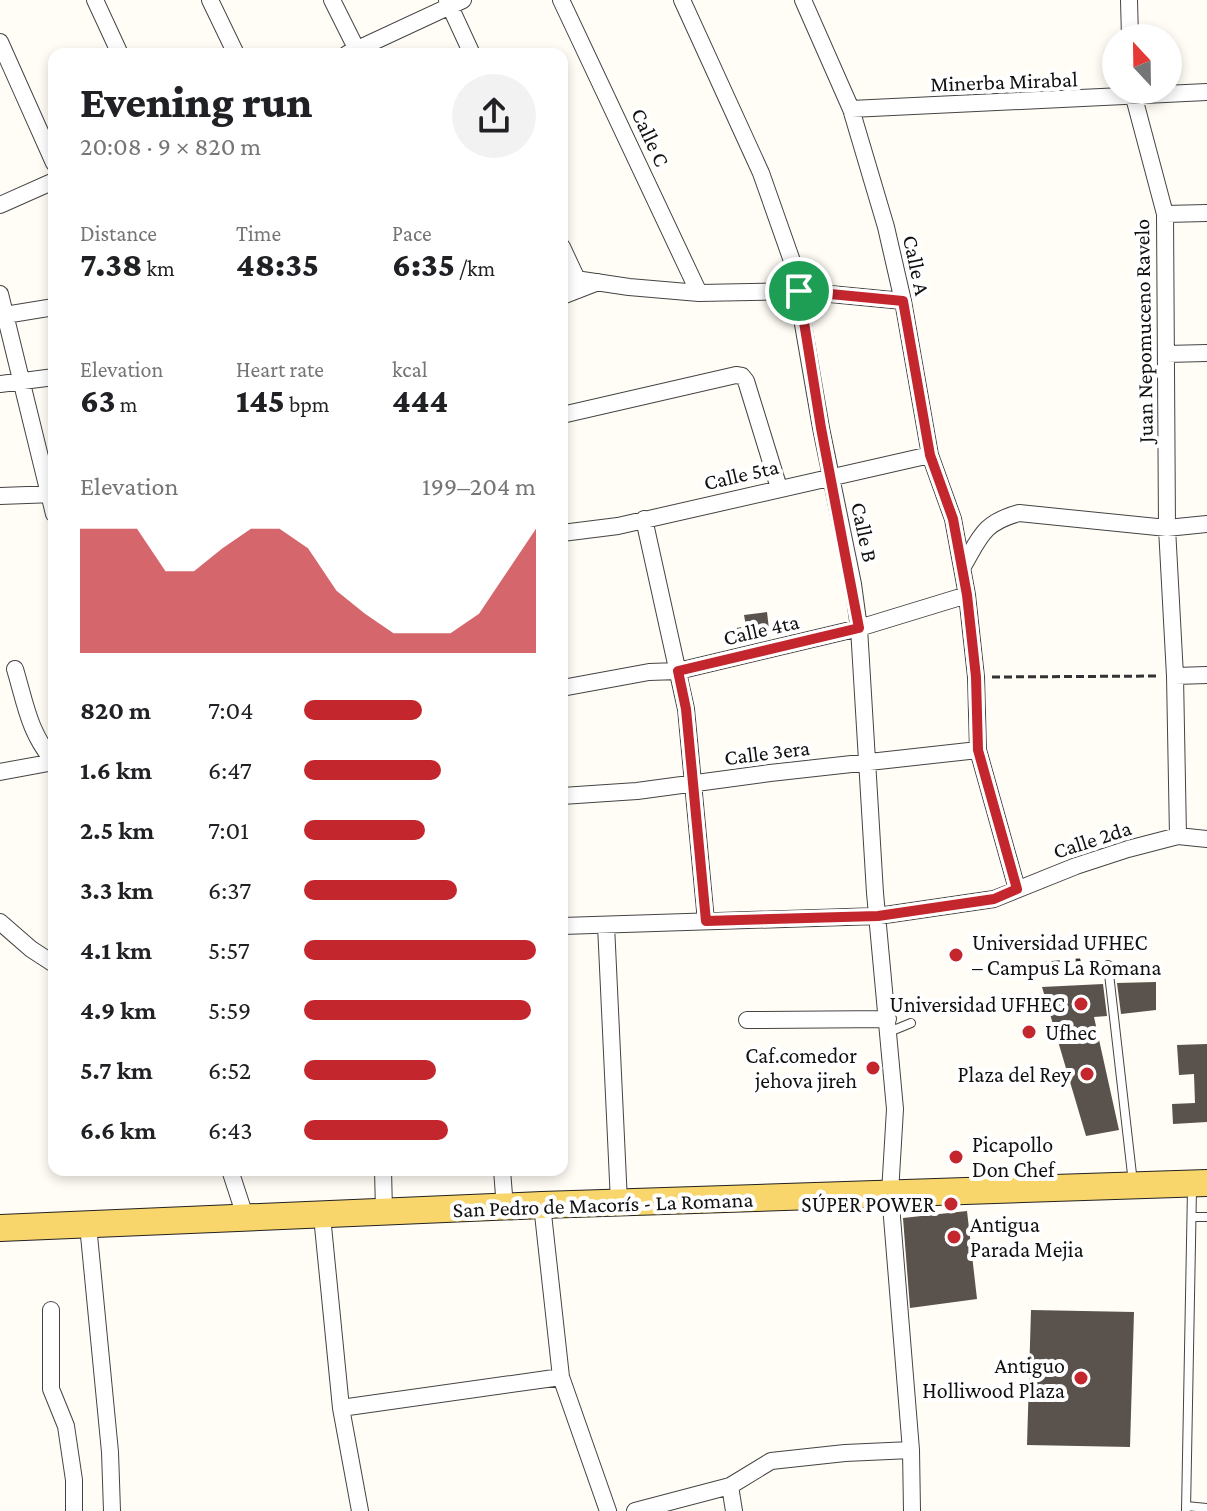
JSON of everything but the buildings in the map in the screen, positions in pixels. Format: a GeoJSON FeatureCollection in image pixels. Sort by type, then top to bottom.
{"type":"FeatureCollection","features":[{"type":"Feature","properties":{"kind":"main road","name":"San Pedro de Macorís - La Romana"},"geometry":{"type":"LineString","coordinates":[[0,1228],[619,1202],[1200,1184]]}},
{"type":"Feature","properties":{"kind":"street"},"geometry":{"type":"LineString","coordinates":[[95,0],[117,48]]}},
{"type":"Feature","properties":{"kind":"street"},"geometry":{"type":"LineString","coordinates":[[210,0],[233,48]]}},
{"type":"Feature","properties":{"kind":"street"},"geometry":{"type":"LineString","coordinates":[[332,0],[352,48]]}},
{"type":"Feature","properties":{"kind":"street","name":"Calle C"},"geometry":{"type":"LineString","coordinates":[[561,0],[699,293]]}},
{"type":"Feature","properties":{"kind":"street","name":"Calle B"},"geometry":{"type":"LineString","coordinates":[[682,0],[761,173],[792,261],[859,628],[866,762],[895,1109],[890,1193],[911,1450],[912,1511]]}},
{"type":"Feature","properties":{"kind":"street","name":"Calle A"},"geometry":{"type":"LineString","coordinates":[[803,0],[851,109],[874,179],[903,301],[930,455],[953,519],[967,595],[976,677],[978,750],[1017,889]]}},
{"type":"Feature","properties":{"kind":"street"},"geometry":{"type":"LineString","coordinates":[[1129,0],[1130,24]]}},
{"type":"Feature","properties":{"kind":"street"},"geometry":{"type":"LineString","coordinates":[[364,48],[453,2],[470,48]]}},
{"type":"Feature","properties":{"kind":"street"},"geometry":{"type":"LineString","coordinates":[[0,42],[48,150]]}},
{"type":"Feature","properties":{"kind":"street","name":"Minerba Mirabal"},"geometry":{"type":"LineString","coordinates":[[1182,93],[1207,92]]}},
{"type":"Feature","properties":{"kind":"street","name":"Minerba Mirabal"},"geometry":{"type":"LineString","coordinates":[[851,109],[1102,96]]}},
{"type":"Feature","properties":{"kind":"street","name":"Juan Nepomuceno Ravelo"},"geometry":{"type":"LineString","coordinates":[[1135,104],[1165,214],[1167,528],[1175,676],[1178,836]]}},
{"type":"Feature","properties":{"kind":"street"},"geometry":{"type":"LineString","coordinates":[[0,205],[48,184]]}},
{"type":"Feature","properties":{"kind":"street"},"geometry":{"type":"LineString","coordinates":[[1165,214],[1207,213]]}},
{"type":"Feature","properties":{"kind":"street"},"geometry":{"type":"LineString","coordinates":[[569,277],[629,287],[699,293],[799,291],[903,301]]}},
{"type":"Feature","properties":{"kind":"street"},"geometry":{"type":"LineString","coordinates":[[568,294],[600,281]]}},
{"type":"Feature","properties":{"kind":"street"},"geometry":{"type":"LineString","coordinates":[[0,294],[48,483]]}},
{"type":"Feature","properties":{"kind":"street"},"geometry":{"type":"LineString","coordinates":[[5,315],[48,308]]}},
{"type":"Feature","properties":{"kind":"street"},"geometry":{"type":"LineString","coordinates":[[1166,354],[1207,353]]}},
{"type":"Feature","properties":{"kind":"street"},"geometry":{"type":"LineString","coordinates":[[568,414],[742,376],[779,488]]}},
{"type":"Feature","properties":{"kind":"street"},"geometry":{"type":"LineString","coordinates":[[0,384],[48,378]]}},
{"type":"Feature","properties":{"kind":"street","name":"Calle 5ta"},"geometry":{"type":"LineString","coordinates":[[568,532],[644,519],[930,455]]}},
{"type":"Feature","properties":{"kind":"street"},"geometry":{"type":"LineString","coordinates":[[0,496],[48,494]]}},
{"type":"Feature","properties":{"kind":"street"},"geometry":{"type":"LineString","coordinates":[[962,568],[986,527],[1019,513],[1167,528],[1207,524]]}},
{"type":"Feature","properties":{"kind":"street"},"geometry":{"type":"LineString","coordinates":[[644,519],[686,709],[706,921]]}},
{"type":"Feature","properties":{"kind":"street","name":"Calle 4ta"},"geometry":{"type":"LineString","coordinates":[[568,687],[649,672],[678,671],[859,628],[967,595]]}},
{"type":"Feature","properties":{"kind":"street"},"geometry":{"type":"LineString","coordinates":[[15,669],[30,725],[38,743],[48,755]]}},
{"type":"Feature","properties":{"kind":"street"},"geometry":{"type":"LineString","coordinates":[[1175,676],[1207,675]]}},
{"type":"Feature","properties":{"kind":"street","name":"Calle 3era"},"geometry":{"type":"LineString","coordinates":[[568,795],[978,750]]}},
{"type":"Feature","properties":{"kind":"street"},"geometry":{"type":"LineString","coordinates":[[0,772],[48,763]]}},
{"type":"Feature","properties":{"kind":"street","name":"Calle 2da"},"geometry":{"type":"LineString","coordinates":[[568,926],[878,916],[994,899],[1128,849],[1178,836],[1207,839]]}},
{"type":"Feature","properties":{"kind":"street"},"geometry":{"type":"LineString","coordinates":[[0,922],[48,960]]}},
{"type":"Feature","properties":{"kind":"street"},"geometry":{"type":"LineString","coordinates":[[606,925],[619,1202]]}},
{"type":"Feature","properties":{"kind":"street"},"geometry":{"type":"LineString","coordinates":[[747,1020],[888,1026]]}},
{"type":"Feature","properties":{"kind":"street"},"geometry":{"type":"LineString","coordinates":[[232,1176],[246,1219]]}},
{"type":"Feature","properties":{"kind":"street"},"geometry":{"type":"LineString","coordinates":[[383,1176],[384,1211]]}},
{"type":"Feature","properties":{"kind":"street"},"geometry":{"type":"LineString","coordinates":[[502,1176],[505,1208]]}},
{"type":"Feature","properties":{"kind":"street"},"geometry":{"type":"LineString","coordinates":[[542,1205],[561,1377],[608,1511]]}},
{"type":"Feature","properties":{"kind":"street"},"geometry":{"type":"LineString","coordinates":[[322,1216],[341,1408],[360,1511]]}},
{"type":"Feature","properties":{"kind":"street"},"geometry":{"type":"LineString","coordinates":[[88,1225],[110,1452],[112,1511]]}},
{"type":"Feature","properties":{"kind":"street"},"geometry":{"type":"LineString","coordinates":[[51,1310],[51,1389],[66,1426],[74,1480],[74,1511]]}},
{"type":"Feature","properties":{"kind":"street"},"geometry":{"type":"LineString","coordinates":[[341,1408],[561,1377]]}},
{"type":"Feature","properties":{"kind":"street"},"geometry":{"type":"LineString","coordinates":[[635,1511],[730,1486],[771,1461],[911,1450]]}},
{"type":"Feature","properties":{"kind":"street"},"geometry":{"type":"LineString","coordinates":[[730,1486],[734,1511]]}},
{"type":"Feature","properties":{"kind":"lane"},"geometry":{"type":"LineString","coordinates":[[1108,965],[1134,1186]]}},
{"type":"Feature","properties":{"kind":"lane"},"geometry":{"type":"LineString","coordinates":[[888,1026],[911,1023]]}},
{"type":"Feature","properties":{"kind":"lane"},"geometry":{"type":"LineString","coordinates":[[1200,1184],[1192,1217],[1186,1508],[1207,1508]]}},
{"type":"Feature","properties":{"kind":"lane"},"geometry":{"type":"LineString","coordinates":[[1192,1217],[1207,1217]]}},
{"type":"Feature","properties":{"kind":"path"},"geometry":{"type":"LineString","coordinates":[[976,677],[1175,676]]}},
{"type":"Feature","properties":{"kind":"path"},"geometry":{"type":"LineString","coordinates":[[1004,967],[1079,960],[1081,977]]}},
{"type":"Feature","properties":{"kind":"place","name":"Universidad UFHEC – Campus La Romana"},"geometry":{"type":"Point","coordinates":[956,955]}},
{"type":"Feature","properties":{"kind":"place","name":"Universidad UFHEC"},"geometry":{"type":"Point","coordinates":[1081,1004]}},
{"type":"Feature","properties":{"kind":"place","name":"Ufhec"},"geometry":{"type":"Point","coordinates":[1029,1032]}},
{"type":"Feature","properties":{"kind":"place","name":"Caf.comedor jehova jireh"},"geometry":{"type":"Point","coordinates":[873,1068]}},
{"type":"Feature","properties":{"kind":"place","name":"Plaza del Rey"},"geometry":{"type":"Point","coordinates":[1087,1074]}},
{"type":"Feature","properties":{"kind":"place","name":"Picapollo Don Chef"},"geometry":{"type":"Point","coordinates":[956,1157]}},
{"type":"Feature","properties":{"kind":"place","name":"SÚPER POWER"},"geometry":{"type":"Point","coordinates":[951,1204]}},
{"type":"Feature","properties":{"kind":"place","name":"Antigua Parada Mejia"},"geometry":{"type":"Point","coordinates":[954,1237]}},
{"type":"Feature","properties":{"kind":"place","name":"Antiguo Holliwood Plaza"},"geometry":{"type":"Point","coordinates":[1081,1378]}},
{"type":"Feature","properties":{"kind":"route"},"geometry":{"type":"LineString","coordinates":[[799,291],[903,301],[930,455],[953,519],[967,595],[976,677],[978,750],[1017,889],[994,899],[878,916],[706,921],[686,709],[678,671],[859,628],[799,291]]}}]}
